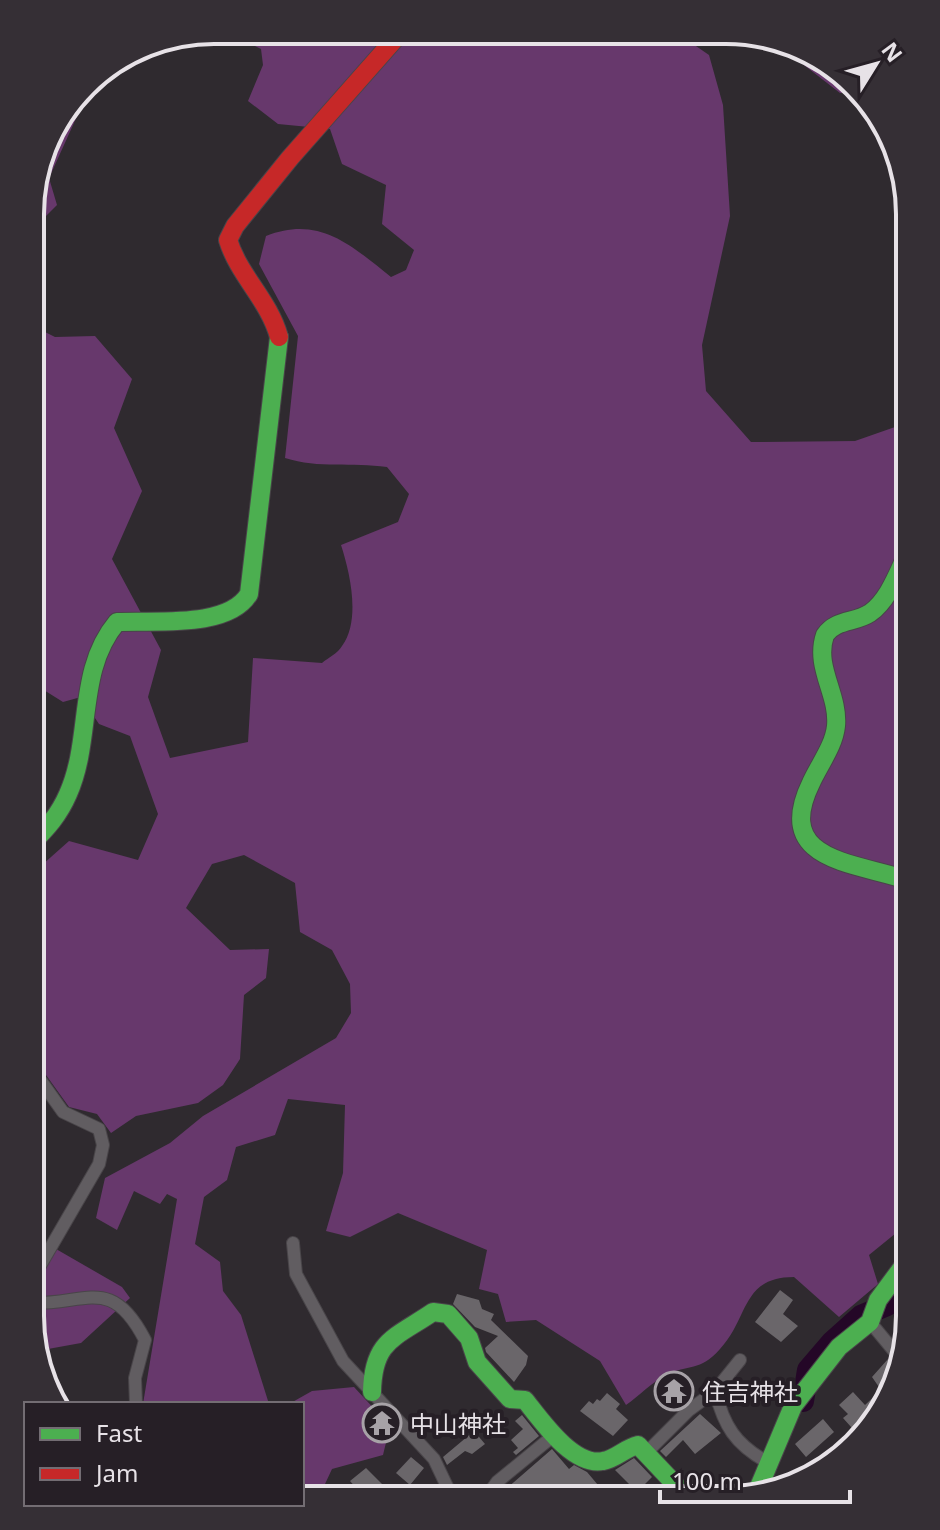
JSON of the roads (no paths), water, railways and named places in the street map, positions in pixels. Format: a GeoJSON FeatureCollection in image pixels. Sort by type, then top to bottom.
{"type":"FeatureCollection","features":[{"type":"Feature","properties":{"kind":"street"},"geometry":{"type":"LineString","coordinates":[[44,832],[59,811],[78,767],[96,652],[108,629],[117,622],[221,617],[243,604],[249,594],[280,339],[273,310],[239,268],[228,240],[235,226],[290,158],[391,44]]}},
{"type":"Feature","properties":{"kind":"street"},"geometry":{"type":"LineString","coordinates":[[896,573],[879,604],[870,613],[830,628],[822,639],[821,651],[837,714],[836,728],[800,812],[804,839],[815,852],[896,877]]}},
{"type":"Feature","properties":{"kind":"street"},"geometry":{"type":"LineString","coordinates":[[44,1085],[63,1112],[99,1129],[103,1145],[99,1164],[44,1259]]}},
{"type":"Feature","properties":{"kind":"street"},"geometry":{"type":"LineString","coordinates":[[293,1243],[296,1274],[343,1361],[434,1459],[447,1486]]}},
{"type":"Feature","properties":{"kind":"street"},"geometry":{"type":"LineString","coordinates":[[763,1482],[767,1462],[793,1406],[839,1347],[870,1322],[878,1300],[896,1280]]}},
{"type":"Feature","properties":{"kind":"street"},"geometry":{"type":"LineString","coordinates":[[44,1301],[89,1295],[106,1297],[120,1305],[135,1320],[145,1340],[135,1378],[136,1402]]}},
{"type":"Feature","properties":{"kind":"street"},"geometry":{"type":"LineString","coordinates":[[372,1392],[371,1365],[382,1343],[408,1331],[433,1312],[448,1314],[469,1338],[477,1362],[510,1399],[525,1400],[553,1436],[593,1461],[604,1461],[622,1448],[638,1445],[677,1486]]}},
{"type":"Feature","properties":{"kind":"street"},"geometry":{"type":"LineString","coordinates":[[870,1322],[893,1350]]}},
{"type":"Feature","properties":{"kind":"street"},"geometry":{"type":"LineString","coordinates":[[646,1453],[688,1411],[715,1391],[740,1360]]}},
{"type":"Feature","properties":{"kind":"street"},"geometry":{"type":"LineString","coordinates":[[715,1391],[732,1438],[767,1462]]}},
{"type":"Feature","properties":{"kind":"street"},"geometry":{"type":"LineString","coordinates":[[494,1486],[553,1436]]}},
{"type":"Feature","properties":{"kind":"waterway"},"geometry":{"type":"LineString","coordinates":[[803,1401],[808,1370],[832,1342],[861,1316],[896,1299]]}},
{"type":"Feature","properties":{"kind":"place","name":"住吉神社"},"geometry":{"type":"Point","coordinates":[674,1391]}},
{"type":"Feature","properties":{"kind":"place","name":"中山神社"},"geometry":{"type":"Point","coordinates":[382,1423]}}]}
